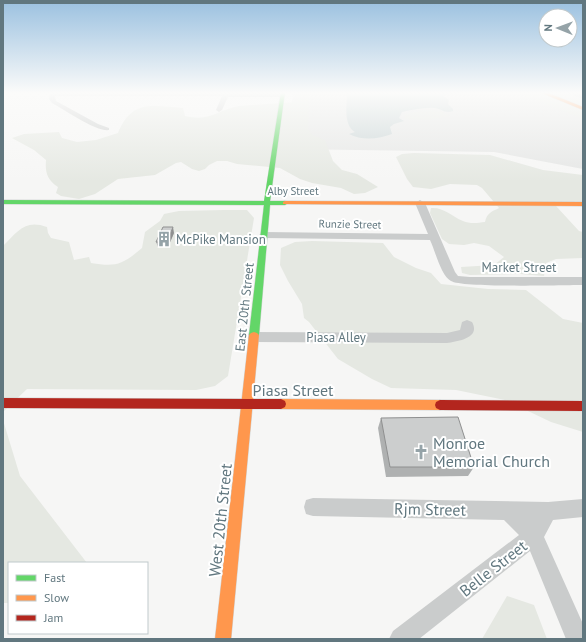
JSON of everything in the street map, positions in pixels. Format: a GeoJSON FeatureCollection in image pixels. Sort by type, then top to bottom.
{"type":"FeatureCollection","features":[{"type":"Feature","properties":{"kind":"main road","name":"East 20th Street"},"geometry":{"type":"LineString","coordinates":[[247,405],[267,203],[279,122]]}},
{"type":"Feature","properties":{"kind":"main road","name":"Alby Street"},"geometry":{"type":"LineString","coordinates":[[3,202],[583,204]]}},
{"type":"Feature","properties":{"kind":"main road","name":"Piasa Street"},"geometry":{"type":"LineString","coordinates":[[3,403],[583,406]]}},
{"type":"Feature","properties":{"kind":"main road","name":"West 20th Street"},"geometry":{"type":"LineString","coordinates":[[223,639],[247,405]]}},
{"type":"Feature","properties":{"kind":"street"},"geometry":{"type":"LineString","coordinates":[[90,122],[107,129]]}},
{"type":"Feature","properties":{"kind":"street"},"geometry":{"type":"LineString","coordinates":[[420,203],[435,237]]}},
{"type":"Feature","properties":{"kind":"street","name":"Runzie Street"},"geometry":{"type":"LineString","coordinates":[[264,235],[435,237]]}},
{"type":"Feature","properties":{"kind":"street","name":"Market Street"},"geometry":{"type":"LineString","coordinates":[[435,237],[450,274],[455,279],[470,281],[583,281]]}},
{"type":"Feature","properties":{"kind":"street","name":"Piasa Alley"},"geometry":{"type":"LineString","coordinates":[[254,336],[446,338],[462,335],[468,332],[467,325]]}},
{"type":"Feature","properties":{"kind":"street","name":"Rjm Street"},"geometry":{"type":"LineString","coordinates":[[313,507],[548,511]]}},
{"type":"Feature","properties":{"kind":"street"},"geometry":{"type":"LineString","coordinates":[[548,511],[583,508]]}},
{"type":"Feature","properties":{"kind":"street"},"geometry":{"type":"LineString","coordinates":[[508,510],[534,536],[578,639]]}},
{"type":"Feature","properties":{"kind":"street","name":"Belle Street"},"geometry":{"type":"LineString","coordinates":[[401,639],[534,536],[548,511]]}},
{"type":"Feature","properties":{"kind":"shaded area"},"geometry":{"type":"Polygon","coordinates":[[[124,122],[308,122],[308,129],[312,135],[325,140],[333,161],[342,170],[357,174],[378,187],[365,193],[354,194],[341,188],[312,183],[300,179],[280,168],[217,161],[199,171],[192,169],[181,162],[176,163],[155,175],[118,179],[95,194],[79,199],[61,196],[56,193],[58,187],[49,179],[46,168],[46,160],[34,150],[12,138],[24,134],[59,132],[62,138],[77,142],[96,140],[118,133],[124,122]]]}},
{"type":"Feature","properties":{"kind":"shaded area"},"geometry":{"type":"Polygon","coordinates":[[[290,122],[583,122],[583,169],[494,152],[288,149],[290,122]]]}},
{"type":"Feature","properties":{"kind":"shaded area"},"geometry":{"type":"Polygon","coordinates":[[[348,122],[401,122],[390,127],[392,134],[370,138],[359,138],[349,134],[355,132],[351,129],[348,122]]]}},
{"type":"Feature","properties":{"kind":"shaded area"},"geometry":{"type":"Polygon","coordinates":[[[402,154],[490,155],[543,170],[583,175],[583,206],[556,206],[579,231],[583,232],[583,258],[556,259],[546,263],[544,276],[520,274],[470,275],[462,273],[461,267],[494,265],[504,257],[489,246],[474,243],[464,245],[449,244],[442,239],[430,213],[431,208],[440,209],[463,221],[474,223],[485,222],[488,215],[499,208],[482,188],[477,185],[450,184],[431,189],[413,187],[407,179],[396,157],[402,154]]]}},
{"type":"Feature","properties":{"kind":"shaded area"},"geometry":{"type":"Polygon","coordinates":[[[247,210],[254,218],[228,376],[215,386],[196,390],[27,389],[3,412],[3,246],[18,231],[33,224],[47,227],[51,238],[69,242],[74,260],[89,257],[91,263],[107,265],[124,261],[142,248],[145,232],[160,221],[164,214],[179,211],[247,210]]]}},
{"type":"Feature","properties":{"kind":"shaded area"},"geometry":{"type":"Polygon","coordinates":[[[295,242],[383,243],[394,257],[416,268],[431,273],[441,284],[488,289],[526,290],[563,319],[583,323],[583,432],[551,422],[505,400],[456,390],[391,388],[372,379],[338,359],[309,322],[304,318],[302,304],[280,265],[281,248],[295,242]]]}},
{"type":"Feature","properties":{"kind":"shaded area"},"geometry":{"type":"Polygon","coordinates":[[[3,420],[20,476],[86,562],[8,562],[8,603],[3,603],[3,420]]]}},
{"type":"Feature","properties":{"kind":"shaded area"},"geometry":{"type":"Polygon","coordinates":[[[507,596],[534,605],[547,639],[482,639],[507,596]]]}},
{"type":"Feature","properties":{"kind":"building"},"geometry":{"type":"Polygon","coordinates":[[[163,227],[173,227],[167,242],[156,242],[163,227]]]}},
{"type":"Feature","properties":{"kind":"building","name":"Monroe Memorial Church"},"geometry":{"type":"Polygon","coordinates":[[[458,417],[474,467],[390,467],[381,418],[458,417]]]}},
{"type":"Feature","properties":{"kind":"traffic: fast"},"geometry":{"type":"LineString","coordinates":[[254,335],[267,203],[279,122]]}},
{"type":"Feature","properties":{"kind":"traffic: fast"},"geometry":{"type":"LineString","coordinates":[[3,202],[285,203]]}},
{"type":"Feature","properties":{"kind":"traffic: slow"},"geometry":{"type":"LineString","coordinates":[[285,203],[583,204]]}},
{"type":"Feature","properties":{"kind":"traffic: slow"},"geometry":{"type":"LineString","coordinates":[[223,639],[254,335]]}},
{"type":"Feature","properties":{"kind":"traffic: slow"},"geometry":{"type":"LineString","coordinates":[[281,404],[440,405]]}},
{"type":"Feature","properties":{"kind":"traffic: jam"},"geometry":{"type":"LineString","coordinates":[[3,403],[281,404]]}},
{"type":"Feature","properties":{"kind":"traffic: jam"},"geometry":{"type":"LineString","coordinates":[[440,405],[583,406]]}},
{"type":"Feature","properties":{"kind":"place","name":"McPike Mansion"},"geometry":{"type":"Point","coordinates":[164,239]}},
{"type":"Feature","properties":{"kind":"place","name":"Monroe Memorial Church"},"geometry":{"type":"Point","coordinates":[421,452]}}]}
